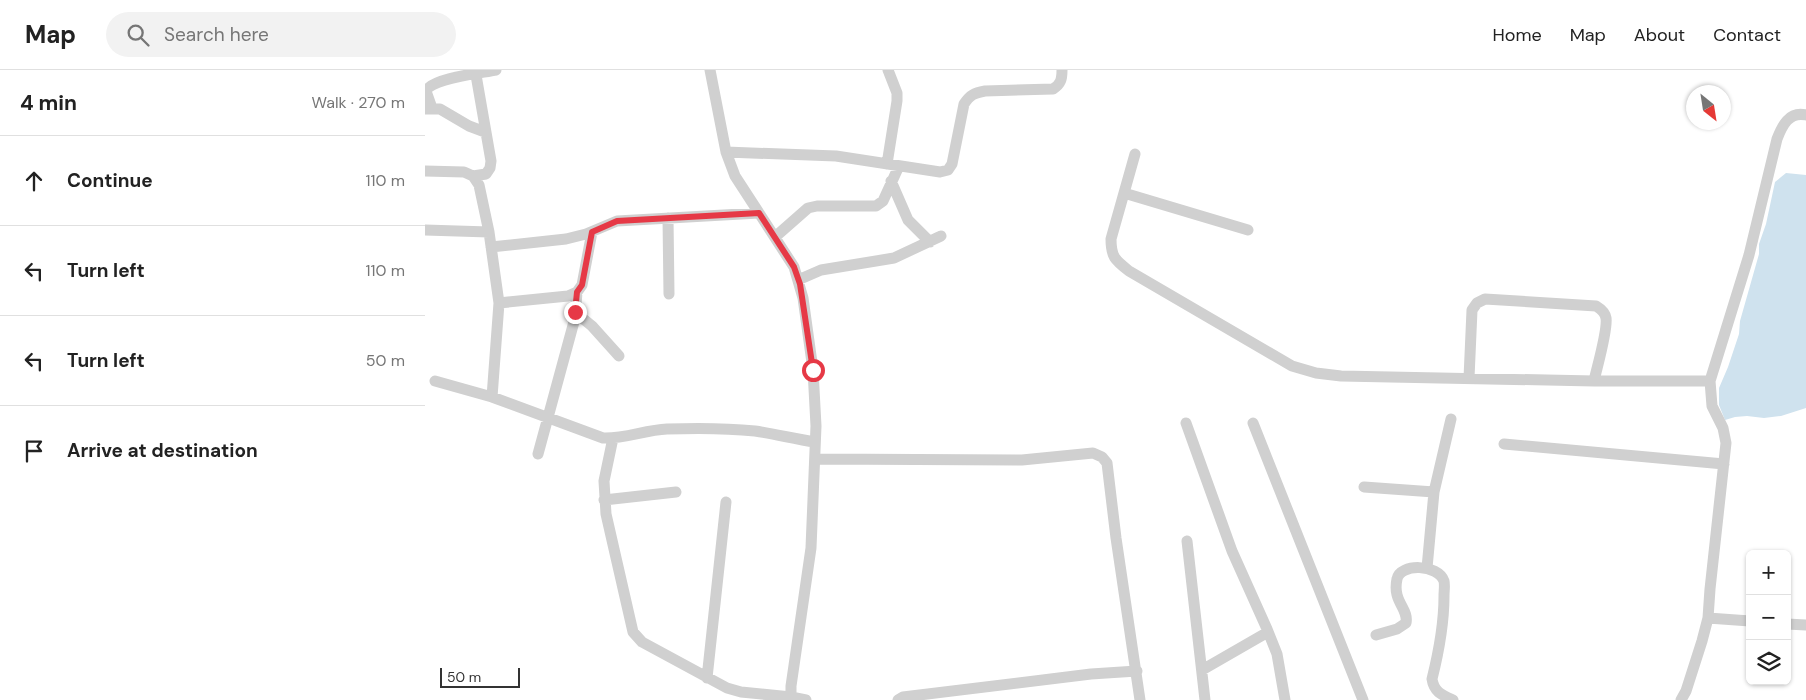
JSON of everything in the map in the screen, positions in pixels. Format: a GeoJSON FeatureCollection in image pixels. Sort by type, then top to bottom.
{"type":"FeatureCollection","features":[{"type":"Feature","properties":{"kind":"street"},"geometry":{"type":"LineString","coordinates":[[485,132],[469,126],[448,112],[428,108],[427,88],[441,75],[476,75],[496,70]]}},
{"type":"Feature","properties":{"kind":"street"},"geometry":{"type":"LineString","coordinates":[[710,70],[726,152],[735,176],[794,267],[803,298],[813,370],[815,459],[811,548],[791,686],[791,698]]}},
{"type":"Feature","properties":{"kind":"street"},"geometry":{"type":"LineString","coordinates":[[775,237],[808,208],[817,206],[876,206],[883,201],[891,181],[897,101],[897,93],[888,70]]}},
{"type":"Feature","properties":{"kind":"street"},"geometry":{"type":"LineString","coordinates":[[726,152],[835,156],[940,172],[948,170],[952,164],[964,104],[969,96],[985,91],[1053,89],[1059,85],[1062,78],[1062,70]]}},
{"type":"Feature","properties":{"kind":"street"},"geometry":{"type":"LineString","coordinates":[[473,176],[486,174],[490,168],[491,161],[476,75]]}},
{"type":"Feature","properties":{"kind":"street"},"geometry":{"type":"LineString","coordinates":[[1681,700],[1686,692],[1708,618],[1726,435],[1712,406],[1710,381],[1749,255],[1777,139],[1781,128],[1788,118],[1793,115],[1806,115]]}},
{"type":"Feature","properties":{"kind":"street"},"geometry":{"type":"LineString","coordinates":[[1135,154],[1111,239],[1111,252],[1117,262],[1129,271],[1292,366],[1316,374],[1341,376],[1594,381],[1710,381]]}},
{"type":"Feature","properties":{"kind":"street"},"geometry":{"type":"LineString","coordinates":[[425,171],[464,172],[473,176],[479,185],[489,232],[499,302],[492,397]]}},
{"type":"Feature","properties":{"kind":"street"},"geometry":{"type":"LineString","coordinates":[[891,181],[909,220],[930,242]]}},
{"type":"Feature","properties":{"kind":"street"},"geometry":{"type":"LineString","coordinates":[[1124,193],[1248,230]]}},
{"type":"Feature","properties":{"kind":"street"},"geometry":{"type":"LineString","coordinates":[[491,247],[566,239],[592,232],[617,221],[759,213]]}},
{"type":"Feature","properties":{"kind":"street"},"geometry":{"type":"LineString","coordinates":[[668,218],[669,294]]}},
{"type":"Feature","properties":{"kind":"street"},"geometry":{"type":"LineString","coordinates":[[425,230],[489,232]]}},
{"type":"Feature","properties":{"kind":"street"},"geometry":{"type":"LineString","coordinates":[[538,454],[575,312],[577,292],[582,285],[592,232]]}},
{"type":"Feature","properties":{"kind":"street"},"geometry":{"type":"LineString","coordinates":[[798,280],[821,270],[894,258],[941,236]]}},
{"type":"Feature","properties":{"kind":"street"},"geometry":{"type":"LineString","coordinates":[[499,302],[568,296],[577,292]]}},
{"type":"Feature","properties":{"kind":"street"},"geometry":{"type":"LineString","coordinates":[[1469,378],[1473,310],[1477,303],[1485,299],[1596,306],[1603,310],[1606,317],[1605,328],[1594,381]]}},
{"type":"Feature","properties":{"kind":"street"},"geometry":{"type":"LineString","coordinates":[[575,312],[619,356]]}},
{"type":"Feature","properties":{"kind":"street"},"geometry":{"type":"LineString","coordinates":[[435,381],[492,397],[603,438],[667,429],[718,429],[756,432],[815,442]]}},
{"type":"Feature","properties":{"kind":"street"},"geometry":{"type":"LineString","coordinates":[[1427,568],[1433,492],[1451,419]]}},
{"type":"Feature","properties":{"kind":"street"},"geometry":{"type":"LineString","coordinates":[[1186,423],[1231,551],[1277,654],[1285,700]]}},
{"type":"Feature","properties":{"kind":"street"},"geometry":{"type":"LineString","coordinates":[[1253,423],[1363,700]]}},
{"type":"Feature","properties":{"kind":"street"},"geometry":{"type":"LineString","coordinates":[[613,438],[603,481],[604,500],[633,632],[642,642],[727,688],[741,692],[806,700]]}},
{"type":"Feature","properties":{"kind":"street"},"geometry":{"type":"LineString","coordinates":[[1504,444],[1723,464]]}},
{"type":"Feature","properties":{"kind":"street"},"geometry":{"type":"LineString","coordinates":[[815,459],[1022,460],[1093,453],[1103,457],[1107,464],[1140,700]]}},
{"type":"Feature","properties":{"kind":"street"},"geometry":{"type":"LineString","coordinates":[[1364,487],[1433,492]]}},
{"type":"Feature","properties":{"kind":"street"},"geometry":{"type":"LineString","coordinates":[[604,500],[676,492]]}},
{"type":"Feature","properties":{"kind":"street"},"geometry":{"type":"LineString","coordinates":[[707,678],[726,502]]}},
{"type":"Feature","properties":{"kind":"street"},"geometry":{"type":"LineString","coordinates":[[1187,541],[1205,700]]}},
{"type":"Feature","properties":{"kind":"street"},"geometry":{"type":"LineString","coordinates":[[1376,635],[1397,629],[1406,623],[1407,617],[1396,597],[1399,574],[1404,570],[1427,568],[1436,570],[1444,581],[1444,619],[1432,680],[1433,686],[1438,693],[1453,700]]}},
{"type":"Feature","properties":{"kind":"street"},"geometry":{"type":"LineString","coordinates":[[1708,618],[1746,621]]}},
{"type":"Feature","properties":{"kind":"street"},"geometry":{"type":"LineString","coordinates":[[1791,624],[1806,625]]}},
{"type":"Feature","properties":{"kind":"street"},"geometry":{"type":"LineString","coordinates":[[1202,670],[1268,632]]}},
{"type":"Feature","properties":{"kind":"street"},"geometry":{"type":"LineString","coordinates":[[898,700],[903,697],[1073,676],[1137,671]]}},
{"type":"Feature","properties":{"kind":"water"},"geometry":{"type":"Polygon","coordinates":[[[1786,173],[1806,175],[1806,408],[1781,416],[1764,418],[1747,416],[1725,420],[1719,405],[1719,388],[1739,334],[1740,321],[1759,254],[1759,244],[1766,224],[1775,182],[1786,173]]]}},
{"type":"Feature","properties":{"kind":"route"},"geometry":{"type":"LineString","coordinates":[[575,312],[577,292],[582,285],[592,232],[617,221],[759,213],[794,267],[800,284],[813,370]]}}]}
